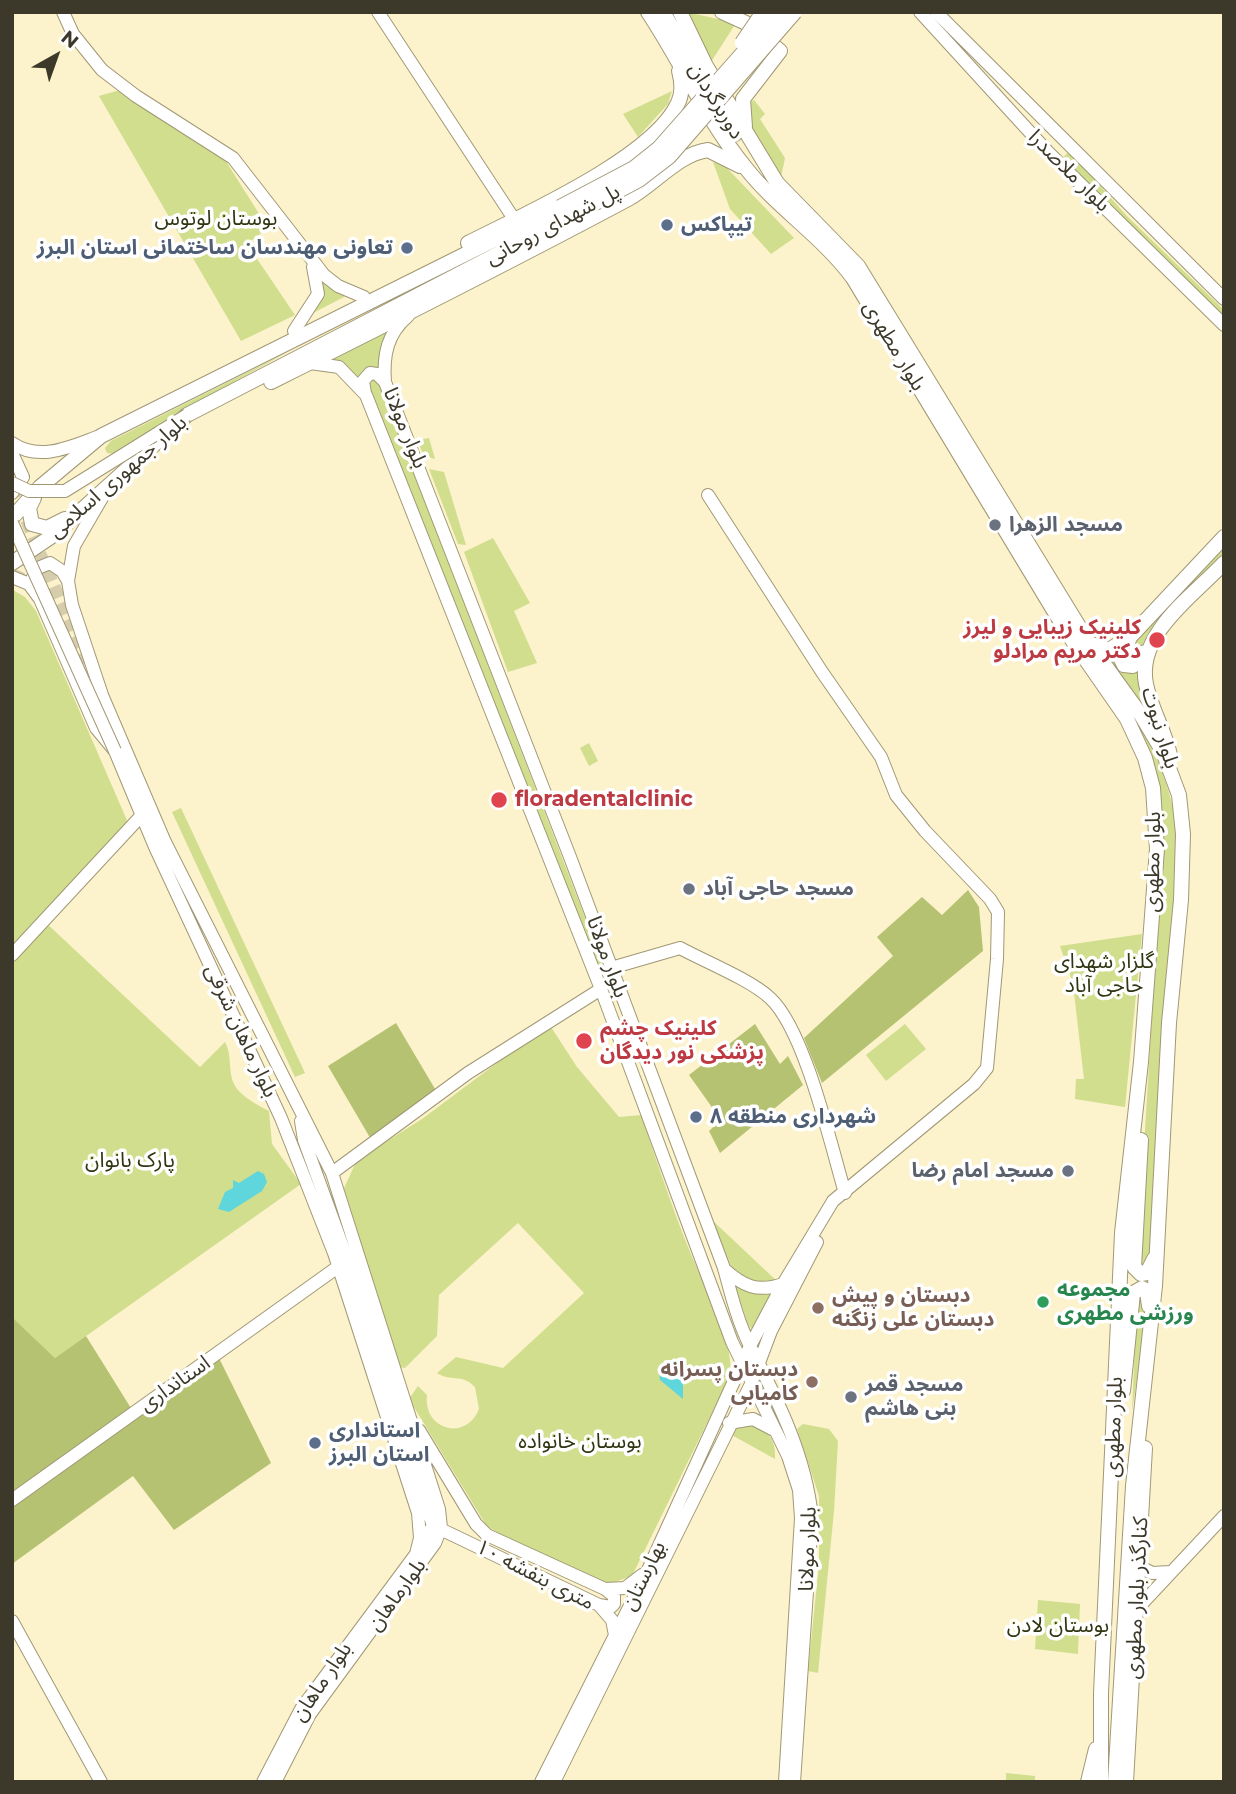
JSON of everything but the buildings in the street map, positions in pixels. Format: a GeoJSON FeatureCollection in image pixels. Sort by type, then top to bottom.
{"type":"FeatureCollection","features":[{"type":"Feature","properties":{"kind":"main road"},"geometry":{"type":"LineString","coordinates":[[63,12],[72,34],[102,70],[136,96],[233,158],[311,260],[338,286],[364,296]]}},
{"type":"Feature","properties":{"kind":"main road"},"geometry":{"type":"LineString","coordinates":[[378,12],[514,219]]}},
{"type":"Feature","properties":{"kind":"main road","name":"بلوار مطهری"},"geometry":{"type":"LineString","coordinates":[[648,12],[712,122],[747,170],[838,257],[853,278],[1068,634],[1127,719],[1145,758],[1153,788],[1157,849],[1135,1118],[1122,1233],[1101,1720],[1101,1782]]}},
{"type":"Feature","properties":{"kind":"main road","name":"دوربرگردان"},"geometry":{"type":"LineString","coordinates":[[663,12],[739,140],[760,168],[777,183]]}},
{"type":"Feature","properties":{"kind":"main road","name":"بلوار مطهری"},"geometry":{"type":"LineString","coordinates":[[680,12],[746,135],[777,183],[858,265],[1089,643],[1163,752],[1179,796],[1183,834],[1181,900],[1169,1023],[1158,1242],[1133,1486],[1115,1782]]}},
{"type":"Feature","properties":{"kind":"main road"},"geometry":{"type":"LineString","coordinates":[[722,12],[746,23],[780,51],[743,99],[746,135]]}},
{"type":"Feature","properties":{"kind":"main road"},"geometry":{"type":"LineString","coordinates":[[735,70],[745,37],[763,12]]}},
{"type":"Feature","properties":{"kind":"main road","name":"پل شهدای روحانی"},"geometry":{"type":"LineString","coordinates":[[262,375],[639,180],[669,157],[779,12]]}},
{"type":"Feature","properties":{"kind":"main road","name":"پل شهدای روحانی"},"geometry":{"type":"LineString","coordinates":[[254,362],[634,168],[659,148],[795,12]]}},
{"type":"Feature","properties":{"kind":"main road"},"geometry":{"type":"LineString","coordinates":[[735,70],[769,52],[807,12]]}},
{"type":"Feature","properties":{"kind":"main road","name":"بلوار ملاصدرا"},"geometry":{"type":"LineString","coordinates":[[920,12],[1048,152],[1224,325]]}},
{"type":"Feature","properties":{"kind":"main road","name":"بلوار ملاصدرا"},"geometry":{"type":"LineString","coordinates":[[936,12],[1224,299]]}},
{"type":"Feature","properties":{"kind":"main road"},"geometry":{"type":"LineString","coordinates":[[656,130],[679,102],[680,75],[673,53]]}},
{"type":"Feature","properties":{"kind":"main road"},"geometry":{"type":"LineString","coordinates":[[200,386],[248,354],[603,172],[677,117],[692,127],[693,138],[678,163]]}},
{"type":"Feature","properties":{"kind":"main road"},"geometry":{"type":"LineString","coordinates":[[1048,152],[1055,155],[1063,152],[1062,137]]}},
{"type":"Feature","properties":{"kind":"main road"},"geometry":{"type":"LineString","coordinates":[[211,404],[235,399],[412,313],[636,195],[693,154],[708,150],[747,170]]}},
{"type":"Feature","properties":{"kind":"main road"},"geometry":{"type":"LineString","coordinates":[[294,331],[318,294],[318,279],[311,260]]}},
{"type":"Feature","properties":{"kind":"main road","name":"بلوار مولانا"},"geometry":{"type":"LineString","coordinates":[[412,313],[398,325],[390,337],[385,354],[385,382],[611,968],[724,1268],[750,1346],[759,1360],[790,1433],[809,1487],[811,1508],[794,1782]]}},
{"type":"Feature","properties":{"kind":"main road","name":"بلوار جمهوری اسلامی"},"geometry":{"type":"LineString","coordinates":[[12,521],[55,473],[101,436],[254,362]]}},
{"type":"Feature","properties":{"kind":"main road","name":"بلوار مولانا"},"geometry":{"type":"LineString","coordinates":[[307,364],[321,363],[338,367],[366,395],[601,989],[742,1367],[788,1456],[799,1489],[801,1518],[785,1782]]}},
{"type":"Feature","properties":{"kind":"main road"},"geometry":{"type":"LineString","coordinates":[[366,395],[363,381],[370,373],[377,374],[385,382]]}},
{"type":"Feature","properties":{"kind":"main road","name":"بلوار جمهوری اسلامی"},"geometry":{"type":"LineString","coordinates":[[12,561],[45,542],[187,415],[262,375]]}},
{"type":"Feature","properties":{"kind":"main road"},"geometry":{"type":"LineString","coordinates":[[12,482],[29,491],[65,491],[187,415]]}},
{"type":"Feature","properties":{"kind":"main road"},"geometry":{"type":"LineString","coordinates":[[12,443],[27,451],[42,453],[101,436]]}},
{"type":"Feature","properties":{"kind":"main road"},"geometry":{"type":"LineString","coordinates":[[12,453],[23,477],[12,493]]}},
{"type":"Feature","properties":{"kind":"main road"},"geometry":{"type":"LineString","coordinates":[[55,473],[31,502],[29,516],[32,524],[47,528],[80,510]]}},
{"type":"Feature","properties":{"kind":"main road","name":"بلوار ماهان شرقی"},"geometry":{"type":"LineString","coordinates":[[112,481],[79,536],[68,581],[72,605],[102,695],[161,833],[332,1173],[348,1261],[349,1300],[418,1513]]}},
{"type":"Feature","properties":{"kind":"main road"},"geometry":{"type":"LineString","coordinates":[[611,968],[680,948],[767,995],[774,1002],[808,1072],[845,1193],[985,1072],[997,959],[998,912],[990,899],[925,831],[895,795],[886,766],[708,495]]}},
{"type":"Feature","properties":{"kind":"main road"},"geometry":{"type":"LineString","coordinates":[[12,521],[115,751]]}},
{"type":"Feature","properties":{"kind":"main road"},"geometry":{"type":"LineString","coordinates":[[1224,537],[1132,636],[1121,654],[1124,665],[1136,664],[1157,633],[1224,564]]}},
{"type":"Feature","properties":{"kind":"main road"},"geometry":{"type":"LineString","coordinates":[[12,538],[19,545],[12,561]]}},
{"type":"Feature","properties":{"kind":"main road"},"geometry":{"type":"LineString","coordinates":[[38,596],[32,579],[43,565],[56,566],[68,581]]}},
{"type":"Feature","properties":{"kind":"main road"},"geometry":{"type":"LineString","coordinates":[[13,582],[29,584],[38,596]]}},
{"type":"Feature","properties":{"kind":"main road","name":"بلوار ماهان شرقی"},"geometry":{"type":"LineString","coordinates":[[38,596],[96,728],[115,751],[141,817],[281,1118],[322,1219],[348,1261],[402,1390],[408,1412]]}},
{"type":"Feature","properties":{"kind":"main road"},"geometry":{"type":"LineString","coordinates":[[1089,643],[1108,650],[1132,636]]}},
{"type":"Feature","properties":{"kind":"main road","name":"بلوار نبوت"},"geometry":{"type":"LineString","coordinates":[[1147,650],[1144,666],[1146,684],[1168,743],[1179,796]]}},
{"type":"Feature","properties":{"kind":"main road"},"geometry":{"type":"LineString","coordinates":[[12,956],[141,817]]}},
{"type":"Feature","properties":{"kind":"main road"},"geometry":{"type":"LineString","coordinates":[[332,1173],[468,1073],[601,989]]}},
{"type":"Feature","properties":{"kind":"main road"},"geometry":{"type":"LineString","coordinates":[[300,1114],[304,1140],[348,1261],[437,1527]]}},
{"type":"Feature","properties":{"kind":"main road"},"geometry":{"type":"LineString","coordinates":[[1135,1118],[1141,1141],[1134,1267],[1141,1274],[1150,1270],[1158,1242]]}},
{"type":"Feature","properties":{"kind":"main road","name":"بهارستان"},"geometry":{"type":"LineString","coordinates":[[541,1782],[648,1570],[750,1346],[783,1284],[833,1201],[845,1193]]}},
{"type":"Feature","properties":{"kind":"main road","name":"بهارستان"},"geometry":{"type":"LineString","coordinates":[[554,1782],[729,1423],[751,1384],[771,1331],[845,1193]]}},
{"type":"Feature","properties":{"kind":"main road"},"geometry":{"type":"LineString","coordinates":[[322,1219],[327,1252],[325,1266],[314,1284],[339,1287],[349,1300]]}},
{"type":"Feature","properties":{"kind":"main road"},"geometry":{"type":"LineString","coordinates":[[696,1244],[705,1250],[712,1238]]}},
{"type":"Feature","properties":{"kind":"main road","name":"استانداری"},"geometry":{"type":"LineString","coordinates":[[12,1500],[348,1261]]}},
{"type":"Feature","properties":{"kind":"main road"},"geometry":{"type":"LineString","coordinates":[[708,1276],[714,1266],[724,1268],[739,1282],[758,1289],[783,1284]]}},
{"type":"Feature","properties":{"kind":"main road"},"geometry":{"type":"LineString","coordinates":[[1113,1454],[1125,1375],[1131,1298],[1142,1288],[1149,1295],[1150,1331]]}},
{"type":"Feature","properties":{"kind":"main road"},"geometry":{"type":"LineString","coordinates":[[408,1412],[439,1509],[437,1527]]}},
{"type":"Feature","properties":{"kind":"main road","name":"۱۰ متری بنفشه"},"geometry":{"type":"LineString","coordinates":[[408,1412],[476,1524],[487,1535],[605,1589],[625,1588],[648,1570]]}},
{"type":"Feature","properties":{"kind":"main road","name":"کنارگذر بلوار مطهری"},"geometry":{"type":"LineString","coordinates":[[1126,1782],[1145,1461],[1140,1415]]}},
{"type":"Feature","properties":{"kind":"main road"},"geometry":{"type":"LineString","coordinates":[[729,1423],[753,1419],[775,1431]]}},
{"type":"Feature","properties":{"kind":"main road"},"geometry":{"type":"LineString","coordinates":[[418,1513],[419,1545]]}},
{"type":"Feature","properties":{"kind":"main road","name":"۱۰ متری بنفشه"},"geometry":{"type":"LineString","coordinates":[[418,1513],[437,1527],[600,1605],[609,1615],[615,1635]]}},
{"type":"Feature","properties":{"kind":"main road"},"geometry":{"type":"LineString","coordinates":[[1137,1609],[1224,1516]]}},
{"type":"Feature","properties":{"kind":"main road","name":"بلوار ماهان"},"geometry":{"type":"LineString","coordinates":[[263,1782],[301,1709],[419,1545],[437,1527]]}},
{"type":"Feature","properties":{"kind":"main road","name":"بلوارماهان"},"geometry":{"type":"LineString","coordinates":[[275,1782],[310,1714],[428,1553],[437,1527]]}},
{"type":"Feature","properties":{"kind":"main road"},"geometry":{"type":"LineString","coordinates":[[1139,1566],[1152,1573],[1170,1572]]}},
{"type":"Feature","properties":{"kind":"main road"},"geometry":{"type":"LineString","coordinates":[[600,1605],[614,1604],[614,1596],[605,1589]]}},
{"type":"Feature","properties":{"kind":"main road"},"geometry":{"type":"LineString","coordinates":[[12,1621],[100,1782]]}},
{"type":"Feature","properties":{"kind":"main road"},"geometry":{"type":"LineString","coordinates":[[1088,1782],[1101,1720]]}},
{"type":"Feature","properties":{"kind":"green space"},"geometry":{"type":"Polygon","coordinates":[[[686,12],[736,23],[711,62],[686,12]]]}},
{"type":"Feature","properties":{"kind":"green space","name":"بوستان لوتوس"},"geometry":{"type":"Polygon","coordinates":[[[120,90],[222,155],[268,228],[247,244],[295,315],[241,341],[99,96],[120,90]]]}},
{"type":"Feature","properties":{"kind":"green space"},"geometry":{"type":"Polygon","coordinates":[[[672,91],[668,104],[638,137],[623,114],[672,91]]]}},
{"type":"Feature","properties":{"kind":"green space"},"geometry":{"type":"Polygon","coordinates":[[[754,100],[765,114],[760,119],[785,158],[781,177],[754,133],[748,104],[754,100]]]}},
{"type":"Feature","properties":{"kind":"green space"},"geometry":{"type":"Polygon","coordinates":[[[1069,151],[1127,216],[1224,310],[1224,316],[1061,160],[1069,151]]]}},
{"type":"Feature","properties":{"kind":"green space"},"geometry":{"type":"Polygon","coordinates":[[[713,162],[725,166],[794,238],[771,254],[730,209],[713,162]]]}},
{"type":"Feature","properties":{"kind":"green space"},"geometry":{"type":"Polygon","coordinates":[[[322,279],[346,296],[313,313],[323,291],[322,279]]]}},
{"type":"Feature","properties":{"kind":"green space"},"geometry":{"type":"Polygon","coordinates":[[[391,326],[380,351],[379,371],[358,378],[343,364],[326,357],[391,326]]]}},
{"type":"Feature","properties":{"kind":"green space"},"geometry":{"type":"Polygon","coordinates":[[[288,352],[175,414],[115,454],[107,453],[105,448],[111,441],[288,352]]]}},
{"type":"Feature","properties":{"kind":"green space"},"geometry":{"type":"Polygon","coordinates":[[[372,379],[379,381],[599,954],[603,968],[599,973],[372,395],[369,384],[372,379]]]}},
{"type":"Feature","properties":{"kind":"green space"},"geometry":{"type":"Polygon","coordinates":[[[429,438],[435,459],[424,456],[417,440],[429,438]]]}},
{"type":"Feature","properties":{"kind":"green space"},"geometry":{"type":"Polygon","coordinates":[[[429,469],[444,472],[466,545],[458,544],[429,469]]]}},
{"type":"Feature","properties":{"kind":"green space"},"geometry":{"type":"Polygon","coordinates":[[[493,538],[530,603],[514,611],[537,663],[508,672],[464,552],[493,538]]]}},
{"type":"Feature","properties":{"kind":"green space"},"geometry":{"type":"Polygon","coordinates":[[[1224,547],[1224,553],[1149,632],[1134,661],[1127,660],[1127,649],[1224,547]]]}},
{"type":"Feature","properties":{"kind":"green space"},"geometry":{"type":"Polygon","coordinates":[[[13,590],[25,597],[36,611],[129,825],[12,947],[13,590]]]}},
{"type":"Feature","properties":{"kind":"green space"},"geometry":{"type":"Polygon","coordinates":[[[1112,656],[1133,672],[1139,672],[1160,732],[1108,659],[1112,656]]]}},
{"type":"Feature","properties":{"kind":"green space"},"geometry":{"type":"Polygon","coordinates":[[[1108,678],[1131,712],[1159,764],[1172,802],[1177,838],[1177,882],[1150,1256],[1144,1266],[1137,1261],[1163,835],[1160,803],[1108,678]]]}},
{"type":"Feature","properties":{"kind":"green space"},"geometry":{"type":"Polygon","coordinates":[[[589,743],[598,761],[589,766],[580,748],[589,743]]]}},
{"type":"Feature","properties":{"kind":"green space"},"geometry":{"type":"Polygon","coordinates":[[[181,808],[305,1073],[295,1077],[172,812],[181,808]]]}},
{"type":"Feature","properties":{"kind":"green space"},"geometry":{"type":"Polygon","coordinates":[[[968,890],[979,907],[983,951],[822,1083],[804,1038],[893,956],[877,937],[922,897],[942,915],[968,890]]]}},
{"type":"Feature","properties":{"kind":"green space","name":"پارک بانوان"},"geometry":{"type":"Polygon","coordinates":[[[44,921],[200,1067],[225,1042],[236,1087],[245,1097],[269,1111],[272,1144],[301,1184],[55,1358],[12,1317],[12,955],[44,921]]]}},
{"type":"Feature","properties":{"kind":"green space","name":"گلزار شهدای حاجی آباد"},"geometry":{"type":"Polygon","coordinates":[[[1142,934],[1125,1107],[1075,1099],[1076,1079],[1084,1079],[1073,984],[1060,946],[1142,934]]]}},
{"type":"Feature","properties":{"kind":"green space"},"geometry":{"type":"Polygon","coordinates":[[[396,1023],[438,1094],[372,1141],[328,1066],[396,1023]]]}},
{"type":"Feature","properties":{"kind":"green space","name":"بوستان خانواده"},"geometry":{"type":"Polygon","coordinates":[[[549,1024],[577,1067],[619,1117],[641,1115],[683,1235],[722,1327],[730,1358],[731,1374],[632,1576],[606,1585],[508,1540],[486,1525],[409,1399],[418,1386],[427,1395],[428,1407],[438,1424],[447,1428],[465,1426],[479,1409],[475,1387],[465,1380],[437,1373],[456,1357],[503,1368],[584,1293],[518,1223],[439,1295],[437,1336],[405,1368],[399,1367],[344,1188],[357,1160],[422,1119],[549,1024]]]}},
{"type":"Feature","properties":{"kind":"green space"},"geometry":{"type":"Polygon","coordinates":[[[755,1024],[780,1064],[788,1056],[803,1085],[720,1153],[709,1131],[721,1120],[689,1075],[755,1024]]]}},
{"type":"Feature","properties":{"kind":"green space"},"geometry":{"type":"Polygon","coordinates":[[[905,1024],[926,1049],[886,1081],[866,1055],[905,1024]]]}},
{"type":"Feature","properties":{"kind":"green space"},"geometry":{"type":"Polygon","coordinates":[[[712,1220],[780,1284],[768,1287],[734,1273],[712,1220]]]}},
{"type":"Feature","properties":{"kind":"green space"},"geometry":{"type":"Polygon","coordinates":[[[734,1283],[753,1293],[774,1292],[754,1331],[749,1326],[734,1283]]]}},
{"type":"Feature","properties":{"kind":"green space"},"geometry":{"type":"Polygon","coordinates":[[[1142,1294],[1147,1315],[1132,1411],[1137,1296],[1142,1294]]]}},
{"type":"Feature","properties":{"kind":"green space"},"geometry":{"type":"Polygon","coordinates":[[[12,1317],[55,1358],[86,1336],[134,1413],[217,1354],[271,1463],[174,1530],[133,1476],[12,1564],[12,1317]]]}},
{"type":"Feature","properties":{"kind":"green space"},"geometry":{"type":"Polygon","coordinates":[[[745,1422],[768,1434],[774,1444],[775,1459],[730,1434],[731,1428],[745,1422]]]}},
{"type":"Feature","properties":{"kind":"green space"},"geometry":{"type":"Polygon","coordinates":[[[803,1424],[829,1429],[838,1441],[818,1673],[808,1671],[819,1564],[819,1496],[797,1429],[803,1424]]]}},
{"type":"Feature","properties":{"kind":"green space","name":"بوستان لادن"},"geometry":{"type":"Polygon","coordinates":[[[1038,1600],[1080,1604],[1078,1654],[1035,1649],[1038,1600]]]}},
{"type":"Feature","properties":{"kind":"green space"},"geometry":{"type":"Polygon","coordinates":[[[1006,1773],[1035,1776],[1035,1782],[1006,1782],[1006,1773]]]}},
{"type":"Feature","properties":{"kind":"water"},"geometry":{"type":"Polygon","coordinates":[[[258,1171],[264,1174],[267,1182],[262,1191],[229,1212],[218,1209],[225,1192],[233,1188],[233,1180],[239,1183],[258,1171]]]}},
{"type":"Feature","properties":{"kind":"water"},"geometry":{"type":"Polygon","coordinates":[[[675,1360],[683,1365],[683,1399],[660,1380],[659,1371],[675,1360]]]}},
{"type":"Feature","properties":{"kind":"tunnel"},"geometry":{"type":"LineString","coordinates":[[12,487],[87,663]]}},
{"type":"Feature","properties":{"kind":"tunnel"},"geometry":{"type":"LineString","coordinates":[[15,582],[28,551]]}},
{"type":"Feature","properties":{"kind":"place","name":"تیپاکس"},"geometry":{"type":"Point","coordinates":[667,225]}},
{"type":"Feature","properties":{"kind":"place","name":"تعاونی مهندسان ساختمانی استان البرز"},"geometry":{"type":"Point","coordinates":[407,248]}},
{"type":"Feature","properties":{"kind":"place","name":"مسجد الزهرا"},"geometry":{"type":"Point","coordinates":[995,525]}},
{"type":"Feature","properties":{"kind":"place","name":"کلینیک زیبایی و لیرز دکتر مریم مرادلو"},"geometry":{"type":"Point","coordinates":[1157,640]}},
{"type":"Feature","properties":{"kind":"place","name":"floradentalclinic"},"geometry":{"type":"Point","coordinates":[499,800]}},
{"type":"Feature","properties":{"kind":"place","name":"مسجد حاجی آباد"},"geometry":{"type":"Point","coordinates":[689,889]}},
{"type":"Feature","properties":{"kind":"place","name":"کلینیک چشم پزشکی نور دیدگان"},"geometry":{"type":"Point","coordinates":[584,1041]}},
{"type":"Feature","properties":{"kind":"place","name":"شهرداری منطقه ۸"},"geometry":{"type":"Point","coordinates":[696,1117]}},
{"type":"Feature","properties":{"kind":"place","name":"مسجد امام رضا"},"geometry":{"type":"Point","coordinates":[1068,1171]}},
{"type":"Feature","properties":{"kind":"place","name":"مجموعه ورزشی مطهری"},"geometry":{"type":"Point","coordinates":[1043,1302]}},
{"type":"Feature","properties":{"kind":"place","name":"دبستان و پیش دبستان علی زنگنه"},"geometry":{"type":"Point","coordinates":[818,1308]}},
{"type":"Feature","properties":{"kind":"place","name":"دبستان پسرانه کامیابی"},"geometry":{"type":"Point","coordinates":[812,1382]}},
{"type":"Feature","properties":{"kind":"place","name":"مسجد قمر بنی هاشم"},"geometry":{"type":"Point","coordinates":[851,1397]}},
{"type":"Feature","properties":{"kind":"place","name":"استانداری استان البرز"},"geometry":{"type":"Point","coordinates":[315,1443]}}]}
